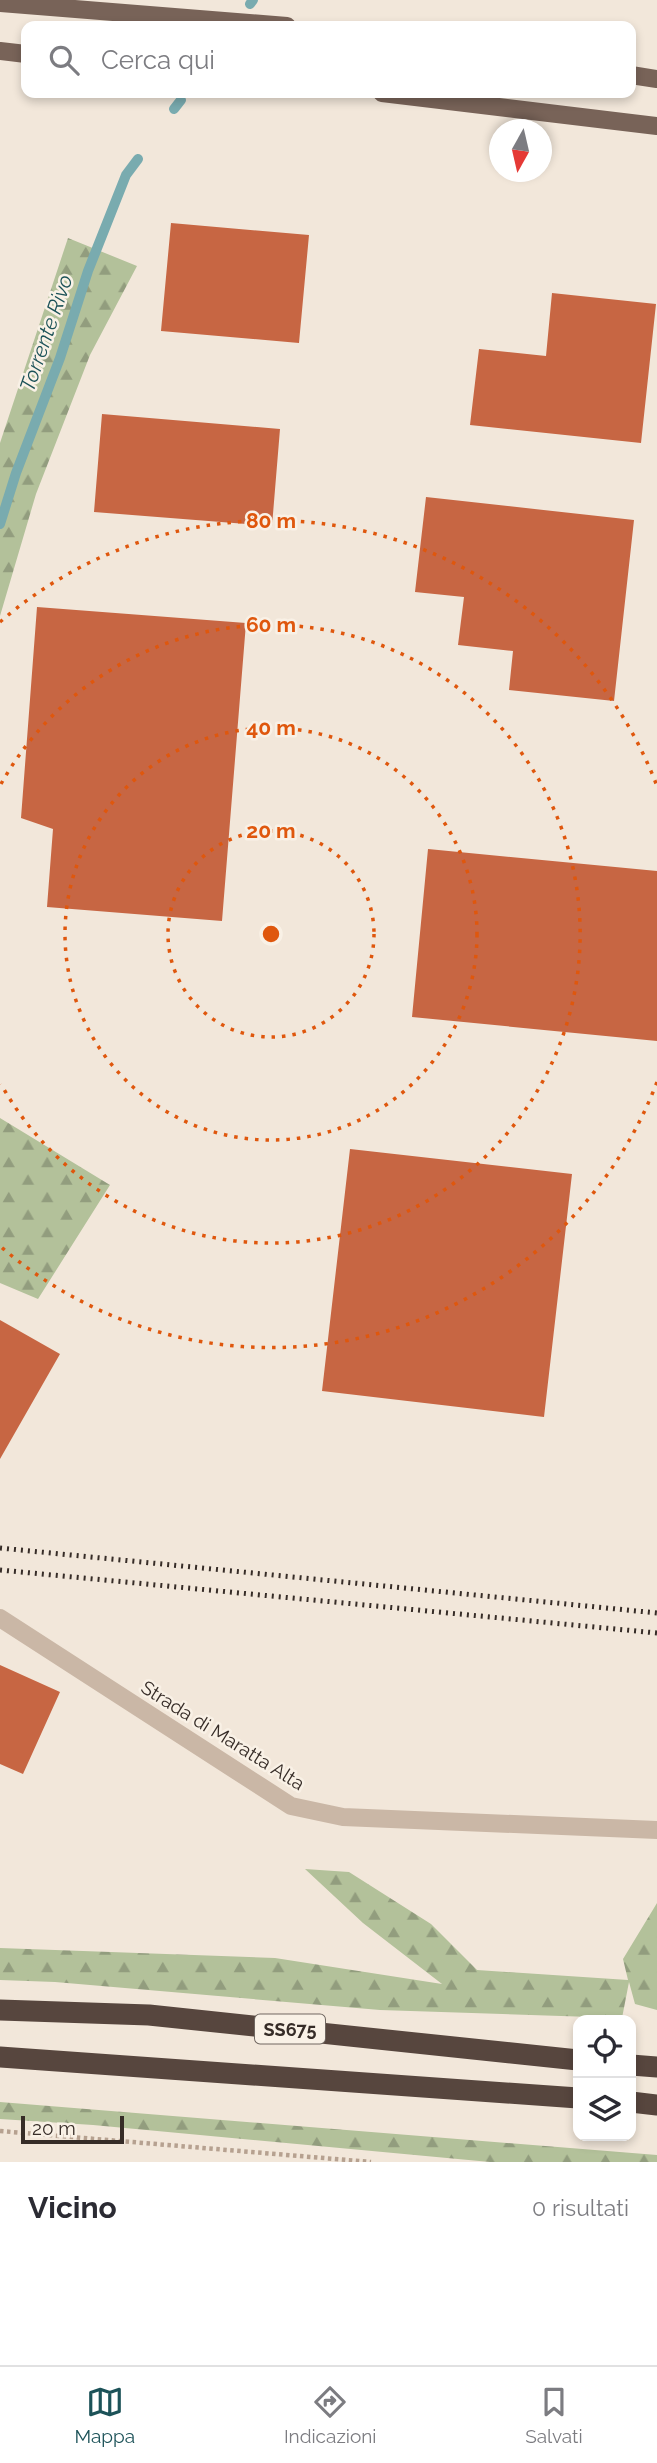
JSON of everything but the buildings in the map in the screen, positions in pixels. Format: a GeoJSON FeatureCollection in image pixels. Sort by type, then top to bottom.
{"type":"FeatureCollection","features":[{"type":"Feature","properties":{"kind":"highway","name":"SS675"},"geometry":{"type":"LineString","coordinates":[[0,2010],[149,2015],[573,2059]]}},
{"type":"Feature","properties":{"kind":"highway"},"geometry":{"type":"LineString","coordinates":[[0,2057],[573,2098]]}},
{"type":"Feature","properties":{"kind":"highway"},"geometry":{"type":"LineString","coordinates":[[636,2065],[657,2067]]}},
{"type":"Feature","properties":{"kind":"highway"},"geometry":{"type":"LineString","coordinates":[[636,2103],[657,2105]]}},
{"type":"Feature","properties":{"kind":"main road"},"geometry":{"type":"LineString","coordinates":[[0,3],[225,21]]}},
{"type":"Feature","properties":{"kind":"main road"},"geometry":{"type":"LineString","coordinates":[[0,51],[21,53]]}},
{"type":"Feature","properties":{"kind":"main road"},"geometry":{"type":"LineString","coordinates":[[636,76],[657,79]]}},
{"type":"Feature","properties":{"kind":"main road"},"geometry":{"type":"LineString","coordinates":[[424,98],[657,126]]}},
{"type":"Feature","properties":{"kind":"street","name":"Strada di Maratta Alta"},"geometry":{"type":"LineString","coordinates":[[0,1618],[291,1806],[343,1818],[657,1830]]}},
{"type":"Feature","properties":{"kind":"path"},"geometry":{"type":"LineString","coordinates":[[0,2131],[371,2162]]}},
{"type":"Feature","properties":{"kind":"green space"},"geometry":{"type":"Polygon","coordinates":[[[68,238],[137,266],[90,355],[36,494],[0,616],[0,443],[68,238]]]}},
{"type":"Feature","properties":{"kind":"green space"},"geometry":{"type":"Polygon","coordinates":[[[0,1118],[110,1185],[38,1299],[0,1283],[0,1118]]]}},
{"type":"Feature","properties":{"kind":"green space"},"geometry":{"type":"Polygon","coordinates":[[[305,1869],[349,1872],[431,1924],[477,1970],[628,1980],[623,1959],[657,1903],[657,2010],[635,2004],[629,1982],[623,2015],[573,2016],[380,2010],[55,1982],[0,1980],[0,1948],[275,1958],[442,1984],[363,1923],[305,1869]]]}},
{"type":"Feature","properties":{"kind":"green space"},"geometry":{"type":"Polygon","coordinates":[[[0,2102],[657,2155],[657,2162],[490,2162],[93,2125],[0,2119],[0,2102]]]}},
{"type":"Feature","properties":{"kind":"waterway","name":"Torrente Rivo"},"geometry":{"type":"LineString","coordinates":[[250,4],[253,0]]}},
{"type":"Feature","properties":{"kind":"waterway","name":"Torrente Rivo"},"geometry":{"type":"LineString","coordinates":[[174,109],[181,100]]}},
{"type":"Feature","properties":{"kind":"waterway","name":"Torrente Rivo"},"geometry":{"type":"LineString","coordinates":[[0,524],[16,473],[60,358],[88,271],[126,175],[138,159]]}},
{"type":"Feature","properties":{"kind":"railway"},"geometry":{"type":"LineString","coordinates":[[0,1548],[657,1613]]}},
{"type":"Feature","properties":{"kind":"railway"},"geometry":{"type":"LineString","coordinates":[[0,1570],[657,1633]]}}]}
